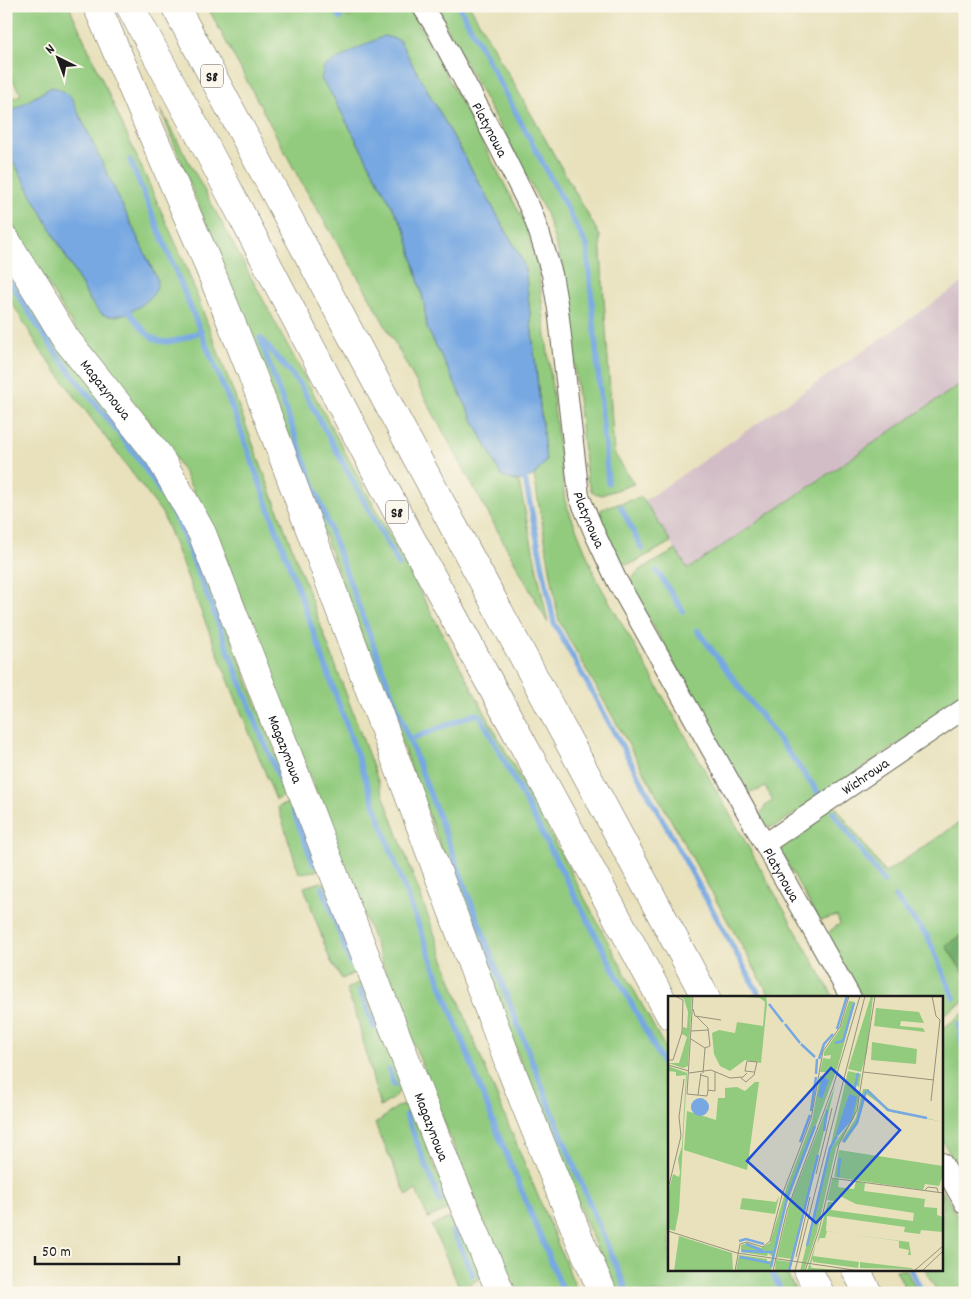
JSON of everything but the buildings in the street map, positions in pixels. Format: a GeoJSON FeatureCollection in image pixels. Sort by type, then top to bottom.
{"type":"FeatureCollection","features":[{"type":"Feature","properties":{"kind":"main road"},"geometry":{"type":"LineString","coordinates":[[97,6],[199,244],[252,374],[512,1072],[603,1293]]}},
{"type":"Feature","properties":{"kind":"main road","name":"S8"},"geometry":{"type":"LineString","coordinates":[[130,6],[406,529],[668,1011]]}},
{"type":"Feature","properties":{"kind":"main road","name":"S8"},"geometry":{"type":"LineString","coordinates":[[175,6],[705,996]]}},
{"type":"Feature","properties":{"kind":"main road","name":"Magazynowa"},"geometry":{"type":"LineString","coordinates":[[6,240],[66,339],[159,456],[202,533],[447,1166],[501,1293]]}},
{"type":"Feature","properties":{"kind":"main road"},"geometry":{"type":"LineString","coordinates":[[809,1272],[820,1293]]}},
{"type":"Feature","properties":{"kind":"main road"},"geometry":{"type":"LineString","coordinates":[[857,1272],[868,1293]]}},
{"type":"Feature","properties":{"kind":"street","name":"Platynowa"},"geometry":{"type":"LineString","coordinates":[[422,6],[436,28],[498,144],[531,210],[539,232],[552,274],[558,309],[580,496],[594,534],[616,579],[849,996]]}},
{"type":"Feature","properties":{"kind":"street","name":"Wichrowa"},"geometry":{"type":"LineString","coordinates":[[765,844],[965,708]]}},
{"type":"Feature","properties":{"kind":"street"},"geometry":{"type":"LineString","coordinates":[[944,1167],[965,1204]]}},
{"type":"Feature","properties":{"kind":"shaded area"},"geometry":{"type":"Polygon","coordinates":[[[965,281],[965,381],[688,570],[644,501],[965,281]]]}},
{"type":"Feature","properties":{"kind":"green space"},"geometry":{"type":"Polygon","coordinates":[[[6,6],[69,6],[185,264],[476,1046],[578,1293],[514,1293],[481,1217],[219,541],[181,467],[146,417],[96,358],[68,318],[6,214],[6,148],[91,302],[157,279],[71,97],[60,89],[52,87],[6,114],[6,102],[21,94],[6,69],[6,6]]]}},
{"type":"Feature","properties":{"kind":"green space"},"geometry":{"type":"Polygon","coordinates":[[[207,6],[343,6],[349,18],[356,13],[356,6],[407,6],[423,31],[525,223],[538,267],[565,501],[597,580],[833,996],[770,996],[559,621],[534,476],[546,461],[525,268],[519,254],[399,40],[384,36],[321,79],[332,95],[406,232],[424,303],[427,328],[502,477],[519,482],[548,623],[368,294],[301,182],[207,6]]]}},
{"type":"Feature","properties":{"kind":"green space"},"geometry":{"type":"Polygon","coordinates":[[[435,6],[470,6],[600,236],[614,453],[634,484],[601,495],[592,492],[587,479],[564,271],[546,213],[435,6]]]}},
{"type":"Feature","properties":{"kind":"green space"},"geometry":{"type":"Polygon","coordinates":[[[160,108],[668,1053],[668,1272],[786,1272],[797,1293],[615,1293],[520,1061],[259,359],[160,108]]]}},
{"type":"Feature","properties":{"kind":"green space"},"geometry":{"type":"Polygon","coordinates":[[[6,258],[142,450],[188,529],[289,787],[286,794],[281,798],[276,800],[162,513],[41,351],[6,293],[6,258]]]}},
{"type":"Feature","properties":{"kind":"green space"},"geometry":{"type":"Polygon","coordinates":[[[965,381],[965,699],[776,826],[766,827],[760,815],[765,806],[773,800],[765,787],[753,792],[745,789],[631,586],[631,580],[638,571],[676,550],[688,569],[965,381]]]}},
{"type":"Feature","properties":{"kind":"green space"},"geometry":{"type":"Polygon","coordinates":[[[642,497],[671,542],[633,563],[627,564],[620,562],[599,518],[600,511],[604,508],[642,497]]]}},
{"type":"Feature","properties":{"kind":"green space"},"geometry":{"type":"Polygon","coordinates":[[[293,803],[320,867],[316,871],[299,873],[278,807],[293,803]]]}},
{"type":"Feature","properties":{"kind":"green space"},"geometry":{"type":"Polygon","coordinates":[[[833,803],[885,873],[965,819],[965,933],[946,946],[965,975],[965,1001],[944,1014],[944,996],[861,996],[827,936],[831,930],[840,924],[837,916],[822,920],[818,919],[781,852],[781,845],[833,803]]]}},
{"type":"Feature","properties":{"kind":"green space"},"geometry":{"type":"Polygon","coordinates":[[[321,882],[327,884],[358,971],[342,979],[330,960],[304,887],[321,882]]]}},
{"type":"Feature","properties":{"kind":"green space"},"geometry":{"type":"Polygon","coordinates":[[[965,933],[965,975],[946,946],[965,933]]]}},
{"type":"Feature","properties":{"kind":"green space"},"geometry":{"type":"Polygon","coordinates":[[[364,983],[403,1088],[380,1107],[357,1017],[346,989],[364,983]]]}},
{"type":"Feature","properties":{"kind":"green space"},"geometry":{"type":"Polygon","coordinates":[[[965,1012],[965,1180],[944,1143],[944,1028],[965,1012]]]}},
{"type":"Feature","properties":{"kind":"green space"},"geometry":{"type":"Polygon","coordinates":[[[404,1105],[410,1107],[450,1203],[448,1209],[428,1218],[416,1190],[407,1196],[375,1124],[397,1107],[404,1105]]]}},
{"type":"Feature","properties":{"kind":"green space"},"geometry":{"type":"Polygon","coordinates":[[[944,1193],[965,1229],[965,1293],[938,1293],[926,1272],[944,1272],[944,1193]]]}},
{"type":"Feature","properties":{"kind":"green space"},"geometry":{"type":"Polygon","coordinates":[[[447,1219],[455,1220],[460,1225],[481,1275],[480,1279],[460,1289],[432,1226],[447,1219]]]}},
{"type":"Feature","properties":{"kind":"green space"},"geometry":{"type":"Polygon","coordinates":[[[897,1272],[907,1272],[919,1293],[908,1293],[897,1272]]]}},
{"type":"Feature","properties":{"kind":"water"},"geometry":{"type":"Polygon","coordinates":[[[384,36],[399,40],[519,254],[525,268],[546,461],[532,477],[527,479],[517,480],[502,477],[427,328],[424,303],[406,232],[332,95],[321,79],[324,67],[384,36]]]}},
{"type":"Feature","properties":{"kind":"water"},"geometry":{"type":"Polygon","coordinates":[[[52,87],[60,89],[71,97],[157,279],[157,287],[149,299],[125,314],[109,316],[102,314],[91,302],[6,148],[6,114],[52,87]]]}},
{"type":"Feature","properties":{"kind":"waterway"},"geometry":{"type":"LineString","coordinates":[[334,6],[340,18]]}},
{"type":"Feature","properties":{"kind":"waterway"},"geometry":{"type":"LineString","coordinates":[[459,6],[587,246],[608,483]]}},
{"type":"Feature","properties":{"kind":"waterway"},"geometry":{"type":"LineString","coordinates":[[130,160],[237,420],[401,879],[496,1129],[564,1293]]}},
{"type":"Feature","properties":{"kind":"waterway"},"geometry":{"type":"LineString","coordinates":[[6,275],[55,351],[155,483],[178,523],[260,733],[283,786]]}},
{"type":"Feature","properties":{"kind":"waterway"},"geometry":{"type":"LineString","coordinates":[[130,313],[146,333],[161,341],[177,340],[201,331]]}},
{"type":"Feature","properties":{"kind":"waterway"},"geometry":{"type":"LineString","coordinates":[[260,338],[354,594],[515,1016],[581,1183],[628,1293]]}},
{"type":"Feature","properties":{"kind":"waterway"},"geometry":{"type":"LineString","coordinates":[[263,341],[301,386],[399,565]]}},
{"type":"Feature","properties":{"kind":"waterway"},"geometry":{"type":"LineString","coordinates":[[525,479],[554,623],[760,996]]}},
{"type":"Feature","properties":{"kind":"waterway"},"geometry":{"type":"LineString","coordinates":[[621,507],[642,549]]}},
{"type":"Feature","properties":{"kind":"waterway"},"geometry":{"type":"LineString","coordinates":[[657,571],[683,611]]}},
{"type":"Feature","properties":{"kind":"waterway"},"geometry":{"type":"LineString","coordinates":[[697,630],[820,795]]}},
{"type":"Feature","properties":{"kind":"waterway"},"geometry":{"type":"LineString","coordinates":[[409,740],[475,714],[480,715],[668,1073]]}},
{"type":"Feature","properties":{"kind":"waterway"},"geometry":{"type":"LineString","coordinates":[[293,810],[314,865]]}},
{"type":"Feature","properties":{"kind":"waterway"},"geometry":{"type":"LineString","coordinates":[[833,812],[884,882]]}},
{"type":"Feature","properties":{"kind":"waterway"},"geometry":{"type":"LineString","coordinates":[[323,888],[351,964]]}},
{"type":"Feature","properties":{"kind":"waterway"},"geometry":{"type":"LineString","coordinates":[[895,897],[928,937],[954,998]]}},
{"type":"Feature","properties":{"kind":"waterway"},"geometry":{"type":"LineString","coordinates":[[360,990],[374,1027]]}},
{"type":"Feature","properties":{"kind":"waterway"},"geometry":{"type":"LineString","coordinates":[[959,1024],[965,1057]]}},
{"type":"Feature","properties":{"kind":"waterway"},"geometry":{"type":"LineString","coordinates":[[389,1070],[394,1085]]}},
{"type":"Feature","properties":{"kind":"waterway"},"geometry":{"type":"LineString","coordinates":[[406,1115],[440,1201]]}},
{"type":"Feature","properties":{"kind":"waterway"},"geometry":{"type":"LineString","coordinates":[[453,1231],[473,1275]]}},
{"type":"Feature","properties":{"kind":"waterway"},"geometry":{"type":"LineString","coordinates":[[772,1272],[782,1293]]}},
{"type":"Feature","properties":{"kind":"waterway"},"geometry":{"type":"LineString","coordinates":[[912,1272],[923,1293]]}}]}
